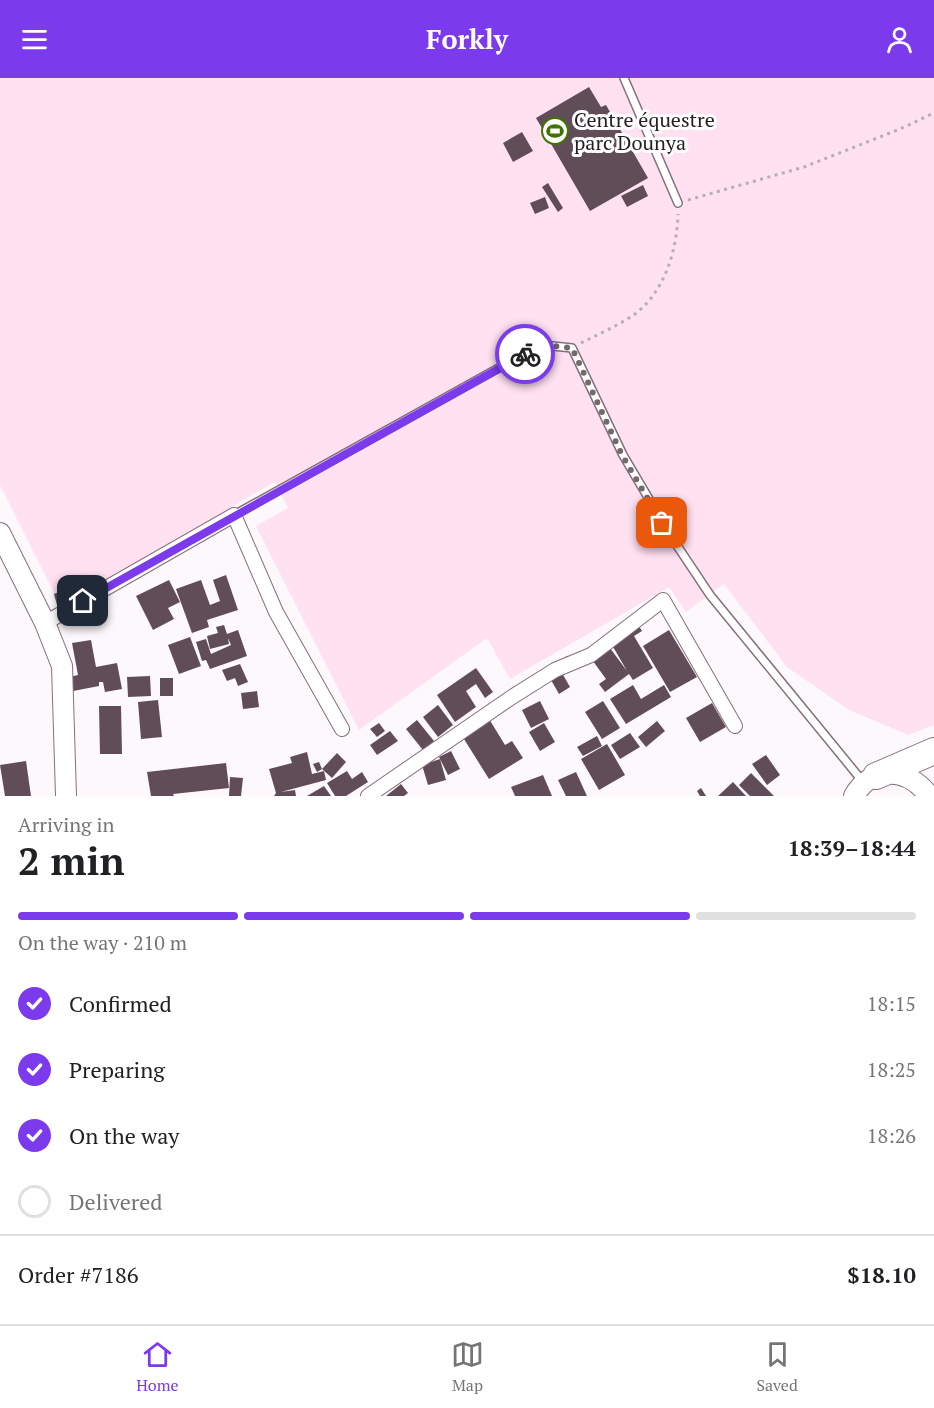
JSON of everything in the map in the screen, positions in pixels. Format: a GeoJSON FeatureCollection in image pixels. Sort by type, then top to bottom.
{"type":"FeatureCollection","features":[{"type":"Feature","properties":{"kind":"highway"},"geometry":{"type":"LineString","coordinates":[[864,785],[934,751]]}},
{"type":"Feature","properties":{"kind":"street"},"geometry":{"type":"LineString","coordinates":[[45,623],[234,515],[276,612],[342,729]]}},
{"type":"Feature","properties":{"kind":"street"},"geometry":{"type":"LineString","coordinates":[[0,532],[45,623],[62,666],[66,796]]}},
{"type":"Feature","properties":{"kind":"street"},"geometry":{"type":"LineString","coordinates":[[368,796],[512,696],[555,670],[591,655],[663,600],[735,726]]}},
{"type":"Feature","properties":{"kind":"street"},"geometry":{"type":"LineString","coordinates":[[864,785],[890,773],[904,774],[921,785],[929,796]]}},
{"type":"Feature","properties":{"kind":"lane"},"geometry":{"type":"LineString","coordinates":[[624,78],[678,203]]}},
{"type":"Feature","properties":{"kind":"lane"},"geometry":{"type":"LineString","coordinates":[[234,515],[524,354],[554,346],[572,348],[622,455],[692,570],[864,785]]}},
{"type":"Feature","properties":{"kind":"path"},"geometry":{"type":"LineString","coordinates":[[572,348],[635,314],[658,290],[678,234],[678,203],[804,167],[934,113]]}},
{"type":"Feature","properties":{"kind":"shaded area"},"geometry":{"type":"Polygon","coordinates":[[[0,78],[934,78],[934,725],[908,735],[849,710],[787,667],[724,584],[686,612],[669,587],[510,679],[487,638],[359,730],[256,526],[288,508],[275,482],[60,605],[0,485],[0,78]]]}},
{"type":"Feature","properties":{"kind":"building"},"geometry":{"type":"Polygon","coordinates":[[[589,87],[601,107],[606,105],[648,178],[590,211],[536,118],[589,87]]]}},
{"type":"Feature","properties":{"kind":"building"},"geometry":{"type":"Polygon","coordinates":[[[522,132],[533,151],[513,162],[503,143],[522,132]]]}},
{"type":"Feature","properties":{"kind":"building"},"geometry":{"type":"Polygon","coordinates":[[[548,183],[563,208],[558,212],[542,187],[548,183]]]}},
{"type":"Feature","properties":{"kind":"building"},"geometry":{"type":"Polygon","coordinates":[[[643,185],[648,196],[627,207],[621,196],[643,185]]]}},
{"type":"Feature","properties":{"kind":"building"},"geometry":{"type":"Polygon","coordinates":[[[545,197],[549,208],[535,214],[530,203],[545,197]]]}},
{"type":"Feature","properties":{"kind":"building"},"geometry":{"type":"Polygon","coordinates":[[[226,575],[238,610],[207,620],[209,627],[192,633],[176,589],[201,580],[210,605],[220,601],[213,580],[226,575]]]}},
{"type":"Feature","properties":{"kind":"building"},"geometry":{"type":"Polygon","coordinates":[[[169,580],[180,602],[168,608],[174,619],[153,630],[136,596],[169,580]]]}},
{"type":"Feature","properties":{"kind":"building"},"geometry":{"type":"Polygon","coordinates":[[[64,590],[67,602],[57,605],[54,594],[64,590]]]}},
{"type":"Feature","properties":{"kind":"building"},"geometry":{"type":"Polygon","coordinates":[[[637,623],[642,631],[634,636],[653,668],[633,680],[629,674],[605,692],[599,684],[606,679],[590,657],[607,644],[627,671],[612,645],[631,633],[628,628],[637,623]]]}},
{"type":"Feature","properties":{"kind":"building"},"geometry":{"type":"Polygon","coordinates":[[[224,625],[227,634],[238,630],[247,656],[210,669],[206,660],[202,661],[196,642],[206,639],[211,654],[231,645],[228,638],[229,644],[210,649],[207,636],[218,633],[216,627],[224,625]]]}},
{"type":"Feature","properties":{"kind":"building"},"geometry":{"type":"Polygon","coordinates":[[[669,630],[697,677],[670,692],[643,646],[669,630]]]}},
{"type":"Feature","properties":{"kind":"building"},"geometry":{"type":"Polygon","coordinates":[[[190,637],[201,666],[179,674],[168,645],[190,637]]]}},
{"type":"Feature","properties":{"kind":"building"},"geometry":{"type":"Polygon","coordinates":[[[91,640],[96,667],[117,663],[122,689],[105,692],[103,682],[99,682],[99,686],[68,692],[65,678],[78,675],[72,643],[91,640]]]}},
{"type":"Feature","properties":{"kind":"building"},"geometry":{"type":"Polygon","coordinates":[[[567,656],[573,666],[562,673],[570,687],[559,694],[551,680],[557,677],[550,667],[567,656]]]}},
{"type":"Feature","properties":{"kind":"building"},"geometry":{"type":"Polygon","coordinates":[[[240,664],[248,682],[238,686],[235,678],[227,681],[222,670],[240,664]]]}},
{"type":"Feature","properties":{"kind":"building"},"geometry":{"type":"Polygon","coordinates":[[[476,668],[493,692],[485,698],[476,684],[466,691],[476,707],[455,722],[437,695],[476,668]]]}},
{"type":"Feature","properties":{"kind":"building"},"geometry":{"type":"Polygon","coordinates":[[[150,676],[151,696],[128,697],[127,677],[150,676]]]}},
{"type":"Feature","properties":{"kind":"building"},"geometry":{"type":"Polygon","coordinates":[[[160,678],[173,678],[173,696],[160,696],[160,678]]]}},
{"type":"Feature","properties":{"kind":"building"},"geometry":{"type":"Polygon","coordinates":[[[633,685],[641,699],[664,685],[671,697],[626,724],[610,699],[633,685]]]}},
{"type":"Feature","properties":{"kind":"building"},"geometry":{"type":"Polygon","coordinates":[[[257,691],[259,707],[243,709],[241,693],[257,691]]]}},
{"type":"Feature","properties":{"kind":"building"},"geometry":{"type":"Polygon","coordinates":[[[158,700],[162,737],[141,739],[138,702],[158,700]]]}},
{"type":"Feature","properties":{"kind":"building"},"geometry":{"type":"Polygon","coordinates":[[[540,701],[549,719],[531,728],[522,710],[540,701]]]}},
{"type":"Feature","properties":{"kind":"building"},"geometry":{"type":"Polygon","coordinates":[[[603,701],[620,728],[602,739],[585,712],[603,701]]]}},
{"type":"Feature","properties":{"kind":"building"},"geometry":{"type":"Polygon","coordinates":[[[712,703],[726,727],[700,742],[686,718],[712,703]]]}},
{"type":"Feature","properties":{"kind":"building"},"geometry":{"type":"Polygon","coordinates":[[[438,705],[453,725],[438,737],[423,717],[438,705]]]}},
{"type":"Feature","properties":{"kind":"building"},"geometry":{"type":"Polygon","coordinates":[[[99,706],[121,706],[122,754],[100,754],[99,706]]]}},
{"type":"Feature","properties":{"kind":"building"},"geometry":{"type":"Polygon","coordinates":[[[486,714],[505,745],[512,741],[523,758],[489,779],[459,731],[486,714]]]}},
{"type":"Feature","properties":{"kind":"building"},"geometry":{"type":"Polygon","coordinates":[[[417,720],[434,741],[423,750],[406,729],[417,720]]]}},
{"type":"Feature","properties":{"kind":"building"},"geometry":{"type":"Polygon","coordinates":[[[657,721],[665,731],[646,747],[638,737],[657,721]]]}},
{"type":"Feature","properties":{"kind":"building"},"geometry":{"type":"Polygon","coordinates":[[[379,723],[385,731],[377,737],[370,729],[379,723]]]}},
{"type":"Feature","properties":{"kind":"building"},"geometry":{"type":"Polygon","coordinates":[[[544,723],[555,742],[540,751],[529,732],[544,723]]]}},
{"type":"Feature","properties":{"kind":"building"},"geometry":{"type":"Polygon","coordinates":[[[390,731],[398,741],[377,755],[370,745],[390,731]]]}},
{"type":"Feature","properties":{"kind":"building"},"geometry":{"type":"Polygon","coordinates":[[[630,733],[640,747],[620,759],[611,745],[630,733]]]}},
{"type":"Feature","properties":{"kind":"building"},"geometry":{"type":"Polygon","coordinates":[[[597,736],[602,746],[583,756],[577,747],[597,736]]]}},
{"type":"Feature","properties":{"kind":"building"},"geometry":{"type":"Polygon","coordinates":[[[607,744],[625,775],[599,790],[581,759],[607,744]]]}},
{"type":"Feature","properties":{"kind":"building"},"geometry":{"type":"Polygon","coordinates":[[[451,751],[460,769],[448,775],[439,757],[451,751]]]}},
{"type":"Feature","properties":{"kind":"building"},"geometry":{"type":"Polygon","coordinates":[[[307,752],[312,774],[324,771],[326,780],[281,792],[295,790],[296,796],[274,796],[276,793],[269,769],[292,763],[290,757],[307,752]]]}},
{"type":"Feature","properties":{"kind":"building"},"geometry":{"type":"Polygon","coordinates":[[[337,753],[346,762],[332,778],[322,769],[337,753]]]}},
{"type":"Feature","properties":{"kind":"building"},"geometry":{"type":"Polygon","coordinates":[[[766,755],[780,775],[767,785],[752,764],[766,755]]]}},
{"type":"Feature","properties":{"kind":"building"},"geometry":{"type":"Polygon","coordinates":[[[440,759],[446,780],[428,785],[422,765],[440,759]]]}},
{"type":"Feature","properties":{"kind":"building"},"geometry":{"type":"Polygon","coordinates":[[[26,761],[31,796],[5,796],[0,765],[26,761]]]}},
{"type":"Feature","properties":{"kind":"building"},"geometry":{"type":"Polygon","coordinates":[[[319,762],[322,769],[317,772],[313,764],[319,762]]]}},
{"type":"Feature","properties":{"kind":"building"},"geometry":{"type":"Polygon","coordinates":[[[226,763],[229,788],[173,794],[174,796],[151,796],[147,772],[226,763]]]}},
{"type":"Feature","properties":{"kind":"building"},"geometry":{"type":"Polygon","coordinates":[[[347,771],[352,779],[362,772],[368,782],[346,796],[335,796],[327,783],[347,771]]]}},
{"type":"Feature","properties":{"kind":"building"},"geometry":{"type":"Polygon","coordinates":[[[576,772],[587,796],[566,796],[558,780],[576,772]]]}},
{"type":"Feature","properties":{"kind":"building"},"geometry":{"type":"Polygon","coordinates":[[[751,773],[774,796],[750,796],[739,785],[751,773]]]}},
{"type":"Feature","properties":{"kind":"building"},"geometry":{"type":"Polygon","coordinates":[[[543,775],[552,796],[515,796],[511,787],[543,775]]]}},
{"type":"Feature","properties":{"kind":"building"},"geometry":{"type":"Polygon","coordinates":[[[230,777],[243,778],[241,796],[229,796],[230,777]]]}},
{"type":"Feature","properties":{"kind":"building"},"geometry":{"type":"Polygon","coordinates":[[[733,782],[746,796],[718,796],[733,782]]]}},
{"type":"Feature","properties":{"kind":"building"},"geometry":{"type":"Polygon","coordinates":[[[401,784],[408,793],[404,796],[386,796],[401,784]]]}},
{"type":"Feature","properties":{"kind":"building"},"geometry":{"type":"Polygon","coordinates":[[[324,786],[331,796],[307,796],[324,786]]]}},
{"type":"Feature","properties":{"kind":"building"},"geometry":{"type":"Polygon","coordinates":[[[701,788],[706,796],[700,796],[697,791],[701,788]]]}},
{"type":"Feature","properties":{"kind":"way so far"},"geometry":{"type":"LineString","coordinates":[[525,354],[554,346],[572,348],[622,455],[662,523]]}},
{"type":"Feature","properties":{"kind":"place","name":"Centre équestre parc Dounya"},"geometry":{"type":"Point","coordinates":[555,131]}},
{"type":"Feature","properties":{"kind":"route"},"geometry":{"type":"LineString","coordinates":[[83,601],[525,354]]}}]}
